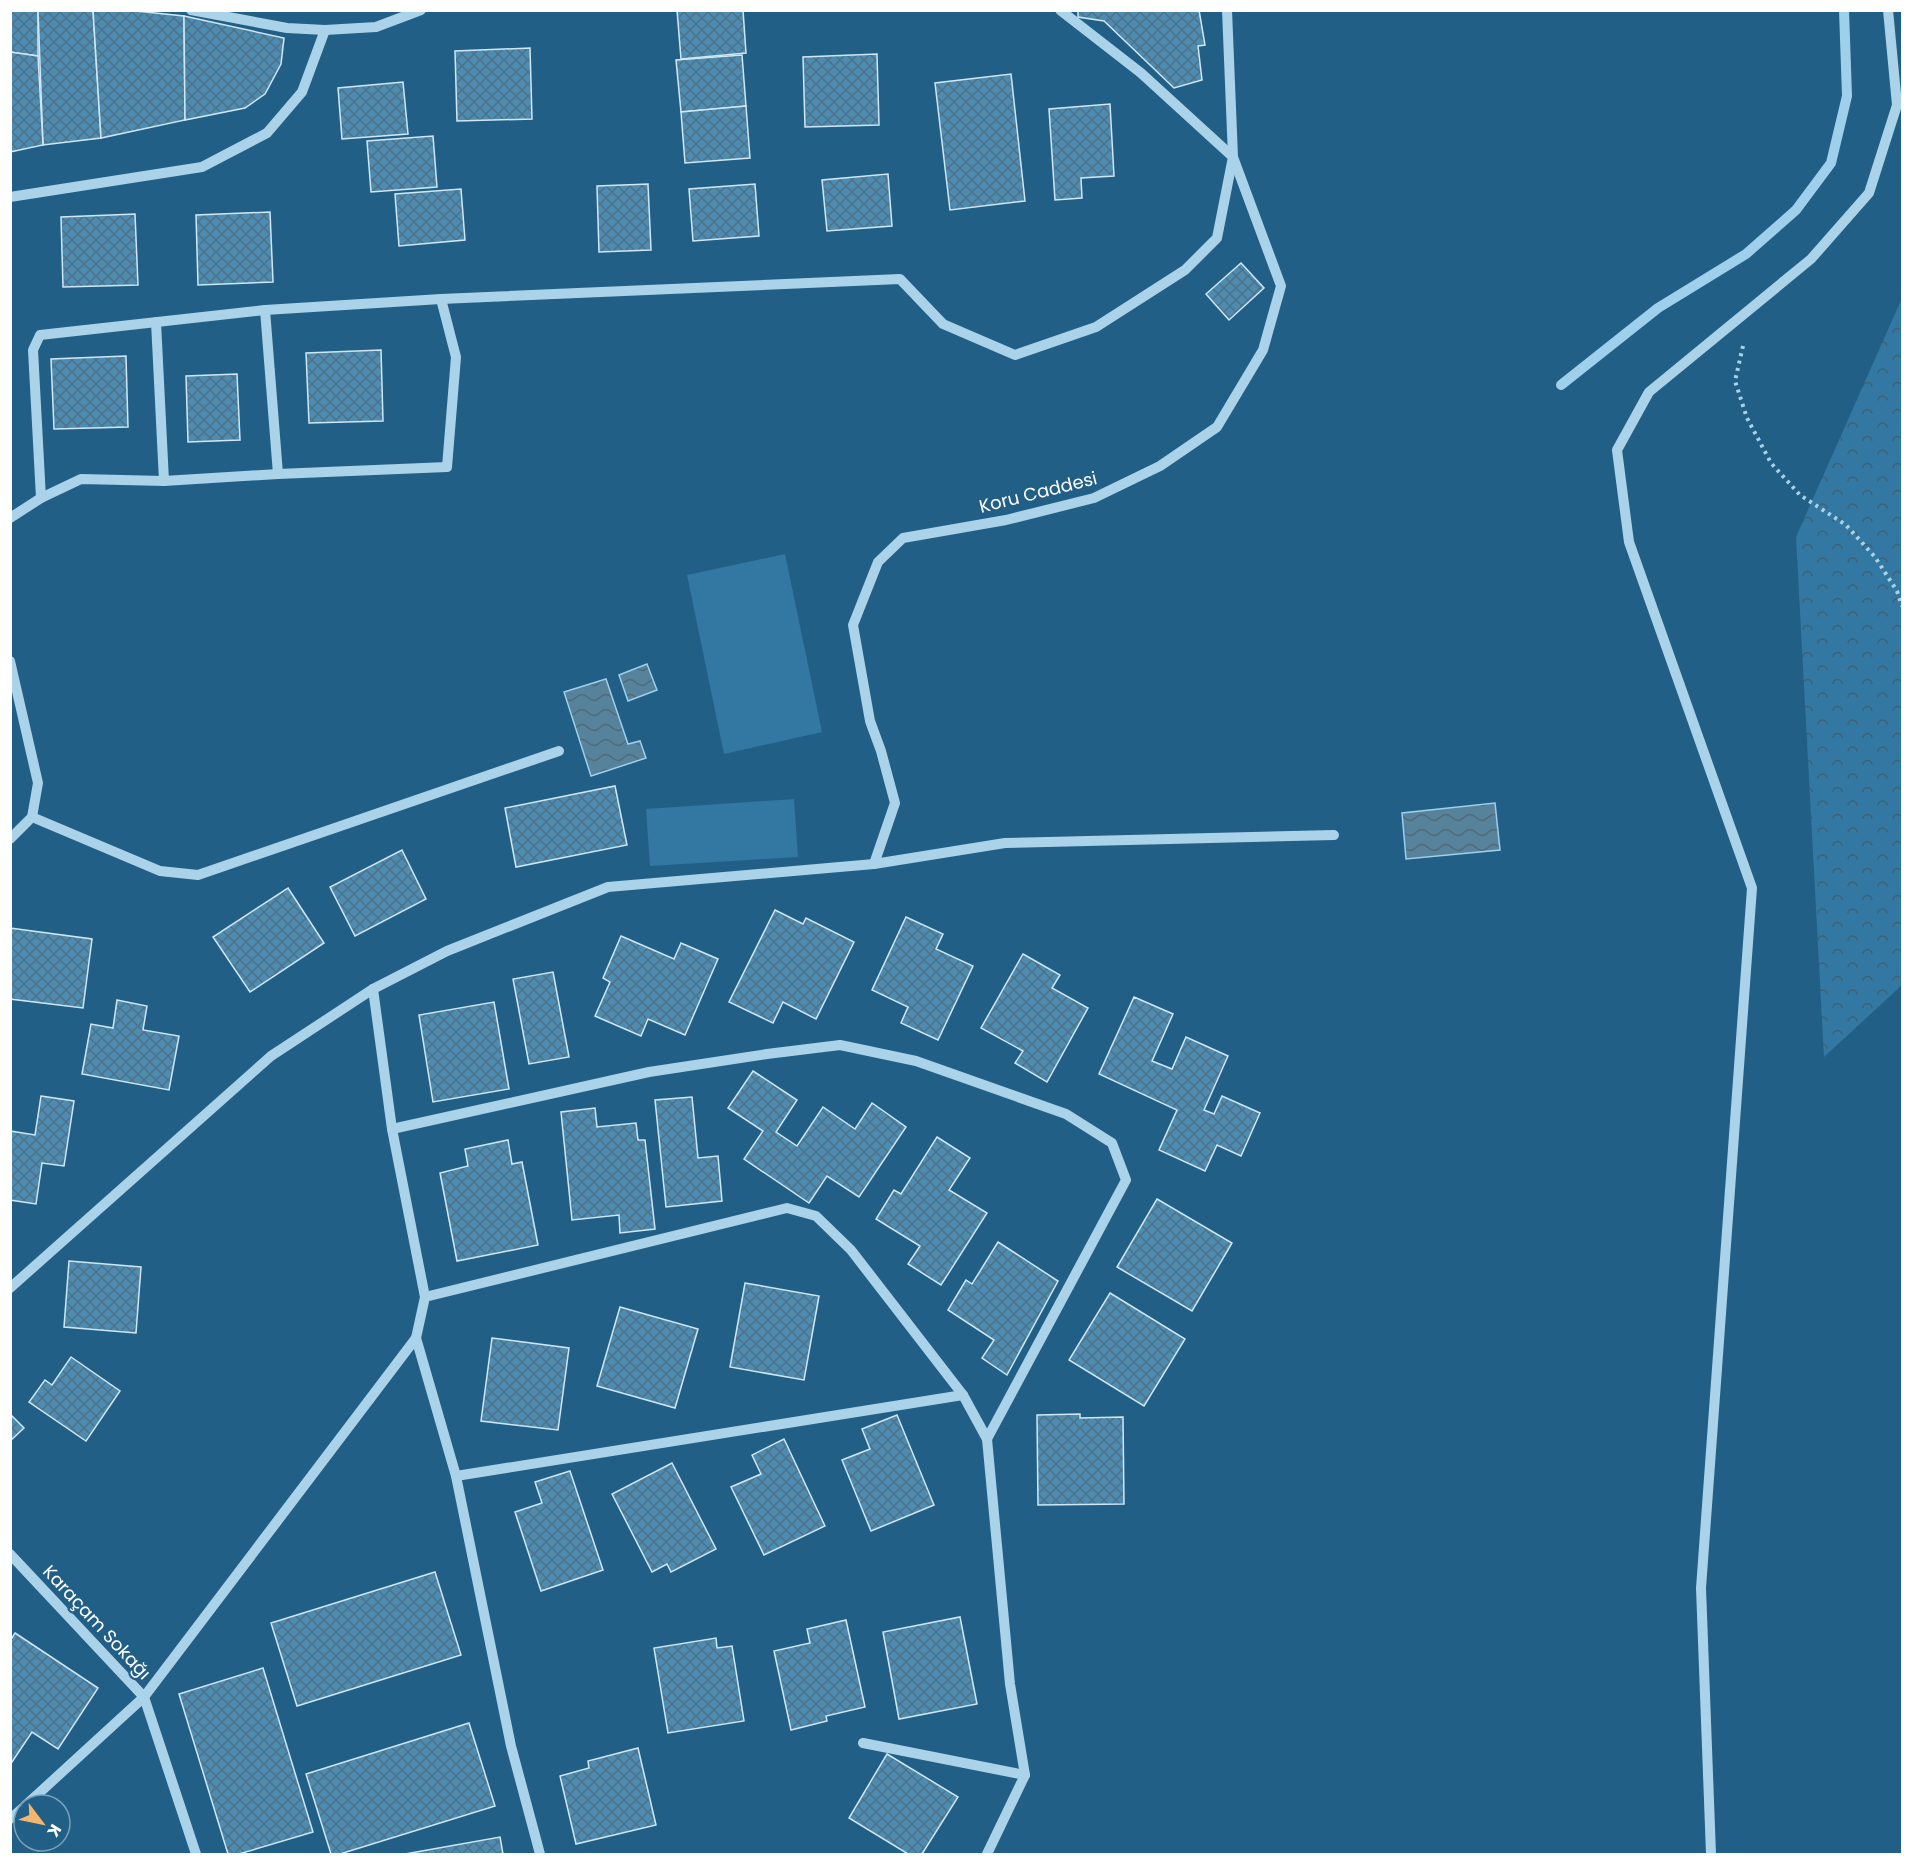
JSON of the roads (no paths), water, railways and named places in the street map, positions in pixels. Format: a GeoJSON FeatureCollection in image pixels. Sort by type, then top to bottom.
{"type":"FeatureCollection","features":[{"type":"Feature","properties":{"kind":"street"},"geometry":{"type":"LineString","coordinates":[[191,10],[287,28],[325,30],[376,27],[421,10]]}},
{"type":"Feature","properties":{"kind":"street"},"geometry":{"type":"LineString","coordinates":[[41,498],[33,350],[40,335],[265,310],[441,299],[900,279],[943,324],[1015,355],[1096,327],[1185,270],[1217,238],[1233,157],[1141,73],[1060,10]]}},
{"type":"Feature","properties":{"kind":"street","name":"Koru Caddesi"},"geometry":{"type":"LineString","coordinates":[[874,864],[895,803],[870,721],[853,625],[878,562],[903,538],[1006,520],[1094,498],[1160,466],[1217,426],[1263,350],[1281,286],[1233,157],[1227,10]]}},
{"type":"Feature","properties":{"kind":"street"},"geometry":{"type":"LineString","coordinates":[[1710,1854],[1701,1588],[1752,888],[1629,542],[1617,450],[1649,392],[1811,259],[1869,193],[1897,105],[1888,10]]}},
{"type":"Feature","properties":{"kind":"street"},"geometry":{"type":"LineString","coordinates":[[10,197],[202,167],[267,133],[302,92],[325,30]]}},
{"type":"Feature","properties":{"kind":"street"},"geometry":{"type":"LineString","coordinates":[[10,518],[41,498],[81,479],[164,481],[447,468],[456,357],[441,299]]}},
{"type":"Feature","properties":{"kind":"street"},"geometry":{"type":"LineString","coordinates":[[265,310],[278,474]]}},
{"type":"Feature","properties":{"kind":"street"},"geometry":{"type":"LineString","coordinates":[[156,322],[164,481]]}},
{"type":"Feature","properties":{"kind":"street"},"geometry":{"type":"LineString","coordinates":[[10,661],[38,783],[32,817],[10,839]]}},
{"type":"Feature","properties":{"kind":"street"},"geometry":{"type":"LineString","coordinates":[[32,817],[160,871],[198,875],[560,751]]}},
{"type":"Feature","properties":{"kind":"street"},"geometry":{"type":"LineString","coordinates":[[10,1288],[271,1056],[374,989],[447,951],[608,888],[874,864],[1005,843],[1334,835]]}},
{"type":"Feature","properties":{"kind":"street"},"geometry":{"type":"LineString","coordinates":[[39,1793],[144,1696],[416,1338],[425,1297],[392,1129],[374,989]]}},
{"type":"Feature","properties":{"kind":"street"},"geometry":{"type":"LineString","coordinates":[[392,1129],[650,1072],[840,1045],[916,1061],[1066,1114],[1112,1143],[1126,1180],[987,1439]]}},
{"type":"Feature","properties":{"kind":"street"},"geometry":{"type":"LineString","coordinates":[[425,1297],[787,1208],[816,1216],[851,1250],[963,1395],[987,1439],[1010,1684],[1025,1775],[987,1854]]}},
{"type":"Feature","properties":{"kind":"street"},"geometry":{"type":"LineString","coordinates":[[416,1338],[456,1476],[511,1746],[540,1854]]}},
{"type":"Feature","properties":{"kind":"street"},"geometry":{"type":"LineString","coordinates":[[456,1476],[963,1395]]}},
{"type":"Feature","properties":{"kind":"street","name":"Karaçam Sokağı"},"geometry":{"type":"LineString","coordinates":[[12,1559],[144,1696],[196,1854]]}},
{"type":"Feature","properties":{"kind":"street"},"geometry":{"type":"LineString","coordinates":[[863,1743],[1025,1775]]}},
{"type":"Feature","properties":{"kind":"water"},"geometry":{"type":"Polygon","coordinates":[[[647,664],[657,690],[628,701],[619,675],[647,664]]]}},
{"type":"Feature","properties":{"kind":"water"},"geometry":{"type":"Polygon","coordinates":[[[606,679],[628,744],[640,741],[646,758],[591,776],[564,692],[606,679]]]}},
{"type":"Feature","properties":{"kind":"water"},"geometry":{"type":"Polygon","coordinates":[[[1495,803],[1500,850],[1406,859],[1402,813],[1495,803]]]}},
{"type":"Feature","properties":{"kind":"waterway"},"geometry":{"type":"LineString","coordinates":[[1561,385],[1658,308],[1746,254],[1796,210],[1831,163],[1847,96],[1844,10]]}}]}
